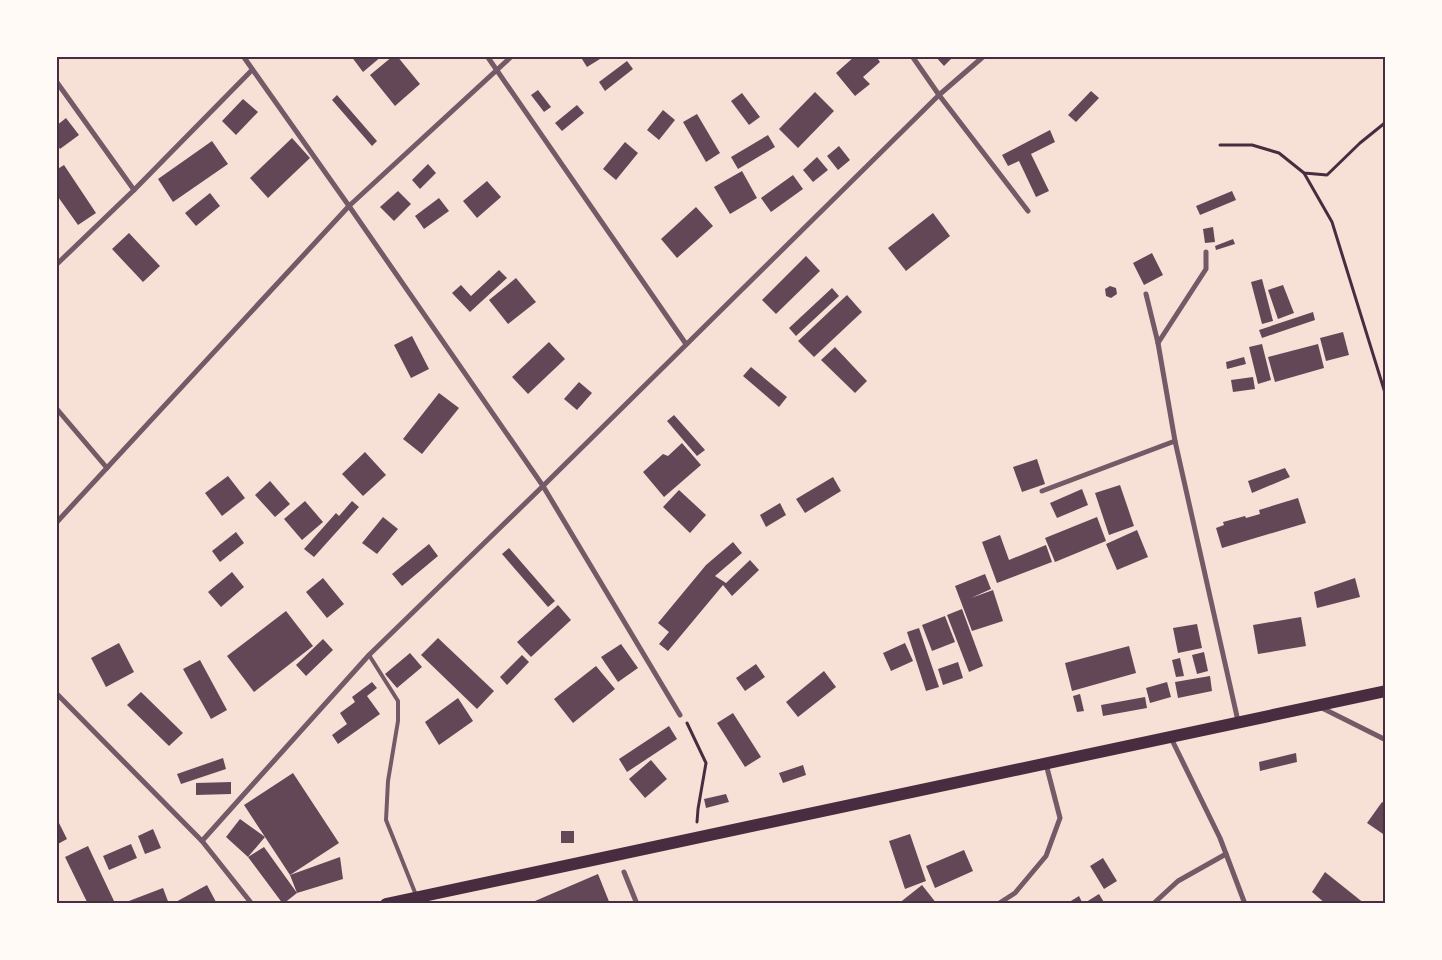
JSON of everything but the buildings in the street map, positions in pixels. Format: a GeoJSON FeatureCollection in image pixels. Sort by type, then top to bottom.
{"type":"FeatureCollection","features":[{"type":"Feature","properties":{"kind":"main road"},"geometry":{"type":"LineString","coordinates":[[386,904],[1386,691]]}},
{"type":"Feature","properties":{"kind":"street"},"geometry":{"type":"LineString","coordinates":[[243,56],[350,206],[543,486],[680,716]]}},
{"type":"Feature","properties":{"kind":"street"},"geometry":{"type":"LineString","coordinates":[[487,56],[686,344]]}},
{"type":"Feature","properties":{"kind":"street"},"geometry":{"type":"LineString","coordinates":[[56,523],[350,206],[512,56]]}},
{"type":"Feature","properties":{"kind":"street"},"geometry":{"type":"LineString","coordinates":[[912,56],[939,95],[1028,211]]}},
{"type":"Feature","properties":{"kind":"street"},"geometry":{"type":"LineString","coordinates":[[202,841],[369,655],[939,95],[984,56]]}},
{"type":"Feature","properties":{"kind":"street"},"geometry":{"type":"LineString","coordinates":[[56,265],[134,190],[252,70]]}},
{"type":"Feature","properties":{"kind":"street"},"geometry":{"type":"LineString","coordinates":[[56,81],[134,190]]}},
{"type":"Feature","properties":{"kind":"street"},"geometry":{"type":"LineString","coordinates":[[1158,343],[1206,269],[1206,252]]}},
{"type":"Feature","properties":{"kind":"street"},"geometry":{"type":"LineString","coordinates":[[1146,294],[1158,343],[1174,441],[1238,722]]}},
{"type":"Feature","properties":{"kind":"street"},"geometry":{"type":"LineString","coordinates":[[56,408],[107,468]]}},
{"type":"Feature","properties":{"kind":"street"},"geometry":{"type":"LineString","coordinates":[[1042,491],[1174,441]]}},
{"type":"Feature","properties":{"kind":"street"},"geometry":{"type":"LineString","coordinates":[[56,693],[202,841],[252,904]]}},
{"type":"Feature","properties":{"kind":"street"},"geometry":{"type":"LineString","coordinates":[[1315,705],[1386,740]]}},
{"type":"Feature","properties":{"kind":"street"},"geometry":{"type":"LineString","coordinates":[[1170,736],[1226,854],[1246,904]]}},
{"type":"Feature","properties":{"kind":"street"},"geometry":{"type":"LineString","coordinates":[[998,904],[1015,893],[1046,856],[1060,818],[1046,762]]}},
{"type":"Feature","properties":{"kind":"street"},"geometry":{"type":"LineString","coordinates":[[1154,904],[1178,880],[1226,854]]}},
{"type":"Feature","properties":{"kind":"street"},"geometry":{"type":"LineString","coordinates":[[624,872],[636,904]]}},
{"type":"Feature","properties":{"kind":"lane"},"geometry":{"type":"LineString","coordinates":[[369,655],[398,701],[398,721],[388,781],[386,820],[417,897]]}},
{"type":"Feature","properties":{"kind":"path"},"geometry":{"type":"LineString","coordinates":[[1304,173],[1327,175],[1360,143],[1386,122]]}},
{"type":"Feature","properties":{"kind":"path"},"geometry":{"type":"LineString","coordinates":[[1220,145],[1252,145],[1279,153],[1304,173],[1332,222],[1386,396]]}},
{"type":"Feature","properties":{"kind":"path"},"geometry":{"type":"LineString","coordinates":[[680,716],[689,725],[706,762],[698,809],[696,837]]}}]}
